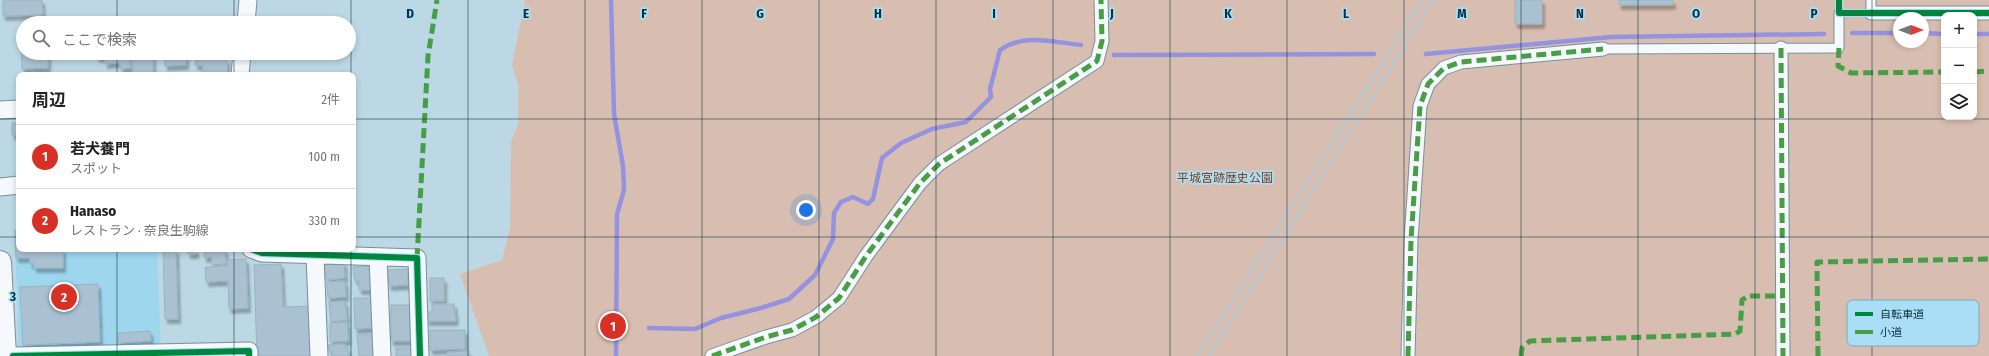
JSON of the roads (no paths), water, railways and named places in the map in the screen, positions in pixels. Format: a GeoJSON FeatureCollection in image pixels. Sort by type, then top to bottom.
{"type":"FeatureCollection","features":[{"type":"Feature","properties":{"kind":"main road"},"geometry":{"type":"LineString","coordinates":[[0,262],[5,356]]}},
{"type":"Feature","properties":{"kind":"street"},"geometry":{"type":"LineString","coordinates":[[247,16],[248,0]]}},
{"type":"Feature","properties":{"kind":"street"},"geometry":{"type":"LineString","coordinates":[[712,356],[766,337],[792,330],[816,317],[839,298],[866,256],[920,183],[939,164],[1097,62],[1102,41],[1101,0]]}},
{"type":"Feature","properties":{"kind":"street"},"geometry":{"type":"LineString","coordinates":[[1871,13],[1989,14]]}},
{"type":"Feature","properties":{"kind":"street"},"geometry":{"type":"LineString","coordinates":[[1781,48],[1783,356]]}},
{"type":"Feature","properties":{"kind":"street"},"geometry":{"type":"LineString","coordinates":[[1408,356],[1411,240],[1420,106],[1428,84],[1444,68],[1461,62],[1603,49]]}},
{"type":"Feature","properties":{"kind":"street"},"geometry":{"type":"LineString","coordinates":[[240,72],[241,60]]}},
{"type":"Feature","properties":{"kind":"street"},"geometry":{"type":"LineString","coordinates":[[0,110],[16,109]]}},
{"type":"Feature","properties":{"kind":"street"},"geometry":{"type":"LineString","coordinates":[[0,187],[16,185]]}},
{"type":"Feature","properties":{"kind":"street"},"geometry":{"type":"LineString","coordinates":[[259,252],[417,258],[420,356]]}},
{"type":"Feature","properties":{"kind":"street"},"geometry":{"type":"LineString","coordinates":[[315,255],[320,356]]}},
{"type":"Feature","properties":{"kind":"street"},"geometry":{"type":"LineString","coordinates":[[378,257],[382,356]]}},
{"type":"Feature","properties":{"kind":"street"},"geometry":{"type":"LineString","coordinates":[[13,356],[249,351],[249,356]]}},
{"type":"Feature","properties":{"kind":"lane"},"geometry":{"type":"LineString","coordinates":[[1871,0],[1871,13]]}},
{"type":"Feature","properties":{"kind":"lane"},"geometry":{"type":"LineString","coordinates":[[1603,49],[1839,48],[1839,13]]}},
{"type":"Feature","properties":{"kind":"waterway"},"geometry":{"type":"LineString","coordinates":[[611,0],[614,114],[623,166],[624,190],[617,214],[616,356]]}},
{"type":"Feature","properties":{"kind":"waterway"},"geometry":{"type":"LineString","coordinates":[[1852,33],[1893,33]]}},
{"type":"Feature","properties":{"kind":"waterway"},"geometry":{"type":"LineString","coordinates":[[1929,33],[1941,34]]}},
{"type":"Feature","properties":{"kind":"waterway"},"geometry":{"type":"LineString","coordinates":[[1426,54],[1611,37],[1824,34]]}},
{"type":"Feature","properties":{"kind":"waterway"},"geometry":{"type":"LineString","coordinates":[[1977,34],[1989,34]]}},
{"type":"Feature","properties":{"kind":"waterway"},"geometry":{"type":"LineString","coordinates":[[649,328],[695,329],[721,318],[789,299],[815,275],[833,239],[834,213],[841,202],[853,197],[868,204],[873,199],[882,158],[901,143],[932,129],[966,122],[991,97],[990,89],[1000,50],[1009,45],[1029,40],[1081,45]]}},
{"type":"Feature","properties":{"kind":"waterway"},"geometry":{"type":"LineString","coordinates":[[1114,55],[1374,54]]}},
{"type":"Feature","properties":{"kind":"railway"},"geometry":{"type":"LineString","coordinates":[[1197,356],[1422,0]]}},
{"type":"Feature","properties":{"kind":"railway"},"geometry":{"type":"LineString","coordinates":[[1209,356],[1433,0]]}},
{"type":"Feature","properties":{"kind":"place","name":"Hanaso"},"geometry":{"type":"Point","coordinates":[64,297]}},
{"type":"Feature","properties":{"kind":"place","name":"若犬養門"},"geometry":{"type":"Point","coordinates":[613,326]}},
{"type":"Feature","properties":{"kind":"park label","name":"平城宮跡歴史公園"},"geometry":{"type":"Point","coordinates":[1225,178]}}]}
